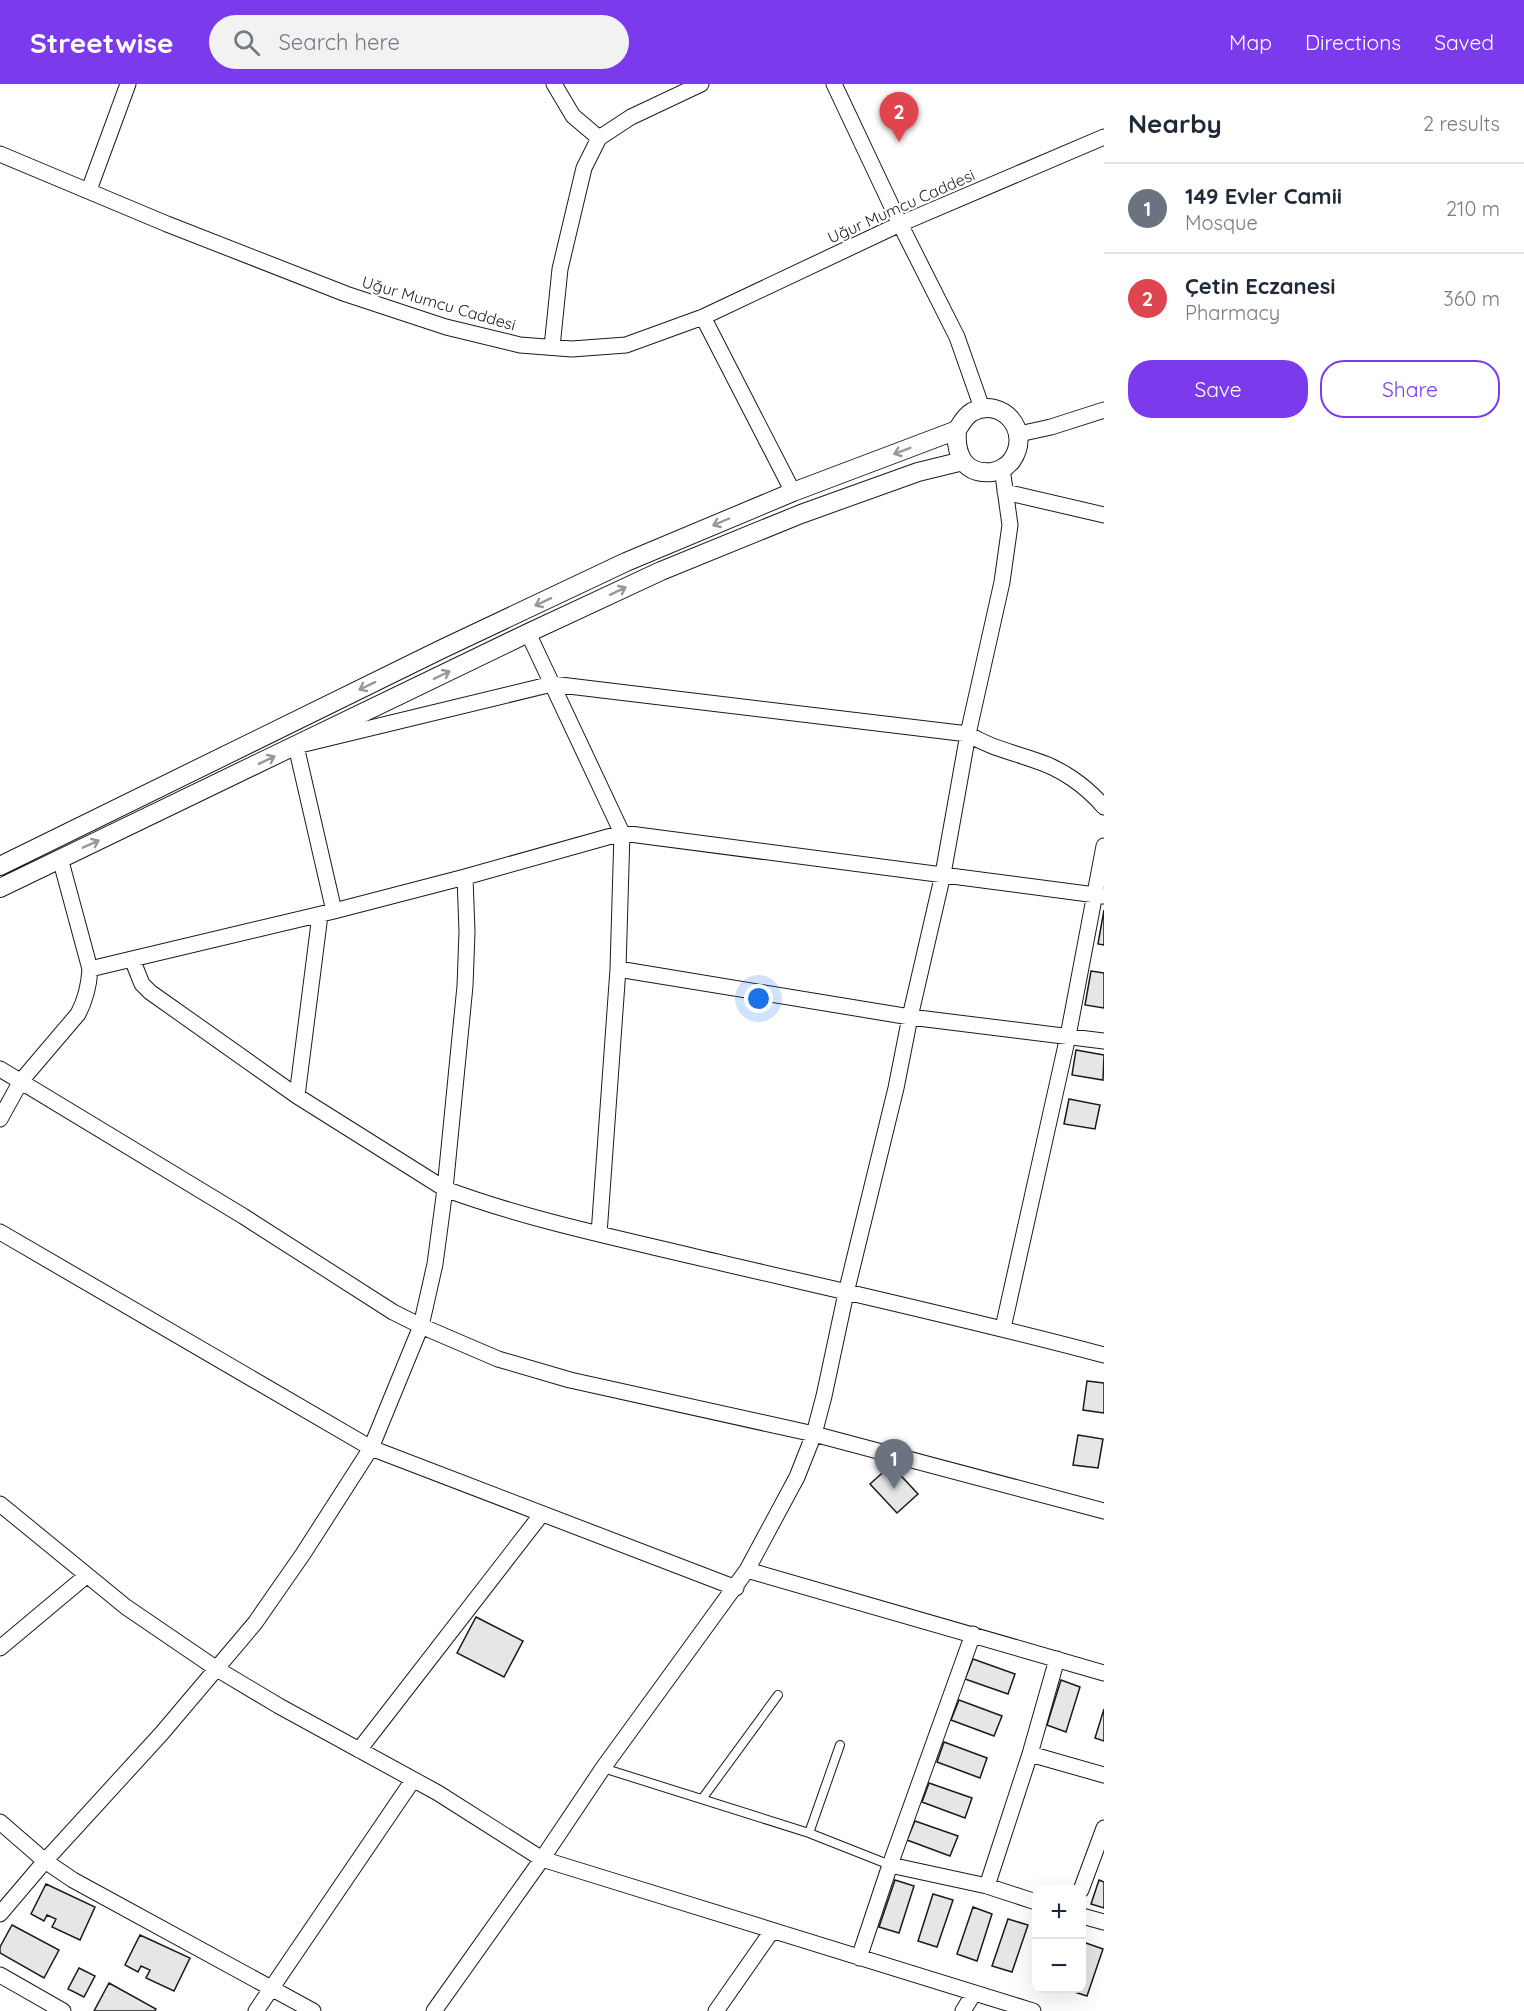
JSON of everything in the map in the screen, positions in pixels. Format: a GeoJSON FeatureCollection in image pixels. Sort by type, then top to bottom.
{"type":"FeatureCollection","features":[{"type":"Feature","properties":{"kind":"street"},"geometry":{"type":"LineString","coordinates":[[89,190],[128,84]]}},
{"type":"Feature","properties":{"kind":"street"},"geometry":{"type":"LineString","coordinates":[[554,84],[573,116],[599,138]]}},
{"type":"Feature","properties":{"kind":"street"},"geometry":{"type":"LineString","coordinates":[[552,347],[560,269],[584,168],[599,138],[631,117],[701,84]]}},
{"type":"Feature","properties":{"kind":"street"},"geometry":{"type":"LineString","coordinates":[[834,84],[900,224],[957,337],[981,408]]}},
{"type":"Feature","properties":{"kind":"street","name":"Uğur Mumcu Caddesi"},"geometry":{"type":"LineString","coordinates":[[0,154],[166,224],[346,294],[446,327],[520,345],[572,349],[626,345],[703,317],[900,224],[1104,137]]}},
{"type":"Feature","properties":{"kind":"street"},"geometry":{"type":"LineString","coordinates":[[703,317],[793,492]]}},
{"type":"Feature","properties":{"kind":"street"},"geometry":{"type":"LineString","coordinates":[[981,408],[998,410],[1012,419],[1019,434],[1018,451],[1009,464],[994,472],[977,471],[963,461],[956,446],[957,430],[966,416],[981,408]]}},
{"type":"Feature","properties":{"kind":"street"},"geometry":{"type":"LineString","coordinates":[[1019,434],[1051,427],[1104,410]]}},
{"type":"Feature","properties":{"kind":"street"},"geometry":{"type":"LineString","coordinates":[[0,866],[626,562],[793,492],[957,430]]}},
{"type":"Feature","properties":{"kind":"street"},"geometry":{"type":"LineString","coordinates":[[0,888],[528,633],[661,572],[801,514],[918,472],[963,461]]}},
{"type":"Feature","properties":{"kind":"street"},"geometry":{"type":"LineString","coordinates":[[434,2011],[542,1859],[603,1768],[736,1588],[797,1477],[814,1434],[896,1088],[909,1017],[943,874],[968,734],[1002,582],[1010,525],[1002,468]]}},
{"type":"Feature","properties":{"kind":"street"},"geometry":{"type":"LineString","coordinates":[[1005,492],[1104,515]]}},
{"type":"Feature","properties":{"kind":"street"},"geometry":{"type":"LineString","coordinates":[[528,633],[622,833],[618,969],[599,1234]]}},
{"type":"Feature","properties":{"kind":"street"},"geometry":{"type":"LineString","coordinates":[[296,746],[552,684],[968,734],[987,745],[1053,768],[1084,788],[1104,807]]}},
{"type":"Feature","properties":{"kind":"street"},"geometry":{"type":"LineString","coordinates":[[296,746],[327,913],[297,1096]]}},
{"type":"Feature","properties":{"kind":"street"},"geometry":{"type":"LineString","coordinates":[[90,969],[327,913],[622,833],[1100,895]]}},
{"type":"Feature","properties":{"kind":"street"},"geometry":{"type":"LineString","coordinates":[[1003,1328],[1100,895],[1104,846]]}},
{"type":"Feature","properties":{"kind":"street"},"geometry":{"type":"LineString","coordinates":[[0,1119],[21,1082],[78,1014],[89,987],[90,969],[60,858]]}},
{"type":"Feature","properties":{"kind":"street"},"geometry":{"type":"LineString","coordinates":[[0,1914],[45,1861],[162,1733],[255,1623],[371,1448],[421,1326],[435,1264],[445,1189],[465,986],[467,932],[465,877]]}},
{"type":"Feature","properties":{"kind":"street"},"geometry":{"type":"LineString","coordinates":[[132,959],[142,984],[150,992],[297,1096],[445,1189],[599,1234],[1003,1328],[1104,1355]]}},
{"type":"Feature","properties":{"kind":"street"},"geometry":{"type":"LineString","coordinates":[[618,969],[909,1017],[1104,1041]]}},
{"type":"Feature","properties":{"kind":"street"},"geometry":{"type":"LineString","coordinates":[[0,1069],[243,1216],[393,1312],[498,1359],[570,1380],[814,1434],[1104,1511]]}},
{"type":"Feature","properties":{"kind":"street"},"geometry":{"type":"LineString","coordinates":[[0,1232],[371,1448],[736,1588]]}},
{"type":"Feature","properties":{"kind":"street"},"geometry":{"type":"LineString","coordinates":[[0,1504],[86,1575],[172,1640],[217,1669],[438,1793],[542,1859],[1033,2011]]}},
{"type":"Feature","properties":{"kind":"street"},"geometry":{"type":"LineString","coordinates":[[359,1750],[541,1515]]}},
{"type":"Feature","properties":{"kind":"street"},"geometry":{"type":"LineString","coordinates":[[747,1570],[1104,1673]]}},
{"type":"Feature","properties":{"kind":"street"},"geometry":{"type":"LineString","coordinates":[[0,1647],[86,1575]]}},
{"type":"Feature","properties":{"kind":"street"},"geometry":{"type":"LineString","coordinates":[[860,1958],[890,1864],[973,1634]]}},
{"type":"Feature","properties":{"kind":"street"},"geometry":{"type":"LineString","coordinates":[[987,1886],[1030,1754],[1057,1659]]}},
{"type":"Feature","properties":{"kind":"street"},"geometry":{"type":"LineString","coordinates":[[1030,1754],[1104,1775]]}},
{"type":"Feature","properties":{"kind":"street"},"geometry":{"type":"LineString","coordinates":[[256,2011],[413,1780]]}},
{"type":"Feature","properties":{"kind":"street"},"geometry":{"type":"LineString","coordinates":[[0,1822],[45,1861],[73,1880],[313,2011]]}},
{"type":"Feature","properties":{"kind":"street"},"geometry":{"type":"LineString","coordinates":[[1083,1885],[1104,1828]]}},
{"type":"Feature","properties":{"kind":"street"},"geometry":{"type":"LineString","coordinates":[[890,1864],[987,1886],[1032,1901]]}},
{"type":"Feature","properties":{"kind":"street"},"geometry":{"type":"LineString","coordinates":[[1086,1917],[1104,1922]]}},
{"type":"Feature","properties":{"kind":"street"},"geometry":{"type":"LineString","coordinates":[[716,2011],[772,1931]]}},
{"type":"Feature","properties":{"kind":"street"},"geometry":{"type":"LineString","coordinates":[[0,1975],[63,2011]]}},
{"type":"Feature","properties":{"kind":"street"},"geometry":{"type":"LineString","coordinates":[[963,2011],[974,1993]]}},
{"type":"Feature","properties":{"kind":"lane"},"geometry":{"type":"LineString","coordinates":[[702,1798],[778,1695]]}},
{"type":"Feature","properties":{"kind":"lane"},"geometry":{"type":"LineString","coordinates":[[810,1833],[840,1745]]}},
{"type":"Feature","properties":{"kind":"lane"},"geometry":{"type":"LineString","coordinates":[[603,1768],[810,1833],[890,1864]]}},
{"type":"Feature","properties":{"kind":"building"},"geometry":{"type":"Polygon","coordinates":[[[1104,910],[1104,945],[1098,944],[1104,910]]]}},
{"type":"Feature","properties":{"kind":"building"},"geometry":{"type":"Polygon","coordinates":[[[1091,971],[1104,973],[1104,1008],[1085,1005],[1091,971]]]}},
{"type":"Feature","properties":{"kind":"building"},"geometry":{"type":"Polygon","coordinates":[[[1076,1050],[1104,1055],[1103,1080],[1072,1075],[1076,1050]]]}},
{"type":"Feature","properties":{"kind":"building"},"geometry":{"type":"Polygon","coordinates":[[[1069,1099],[1100,1105],[1095,1129],[1064,1124],[1069,1099]]]}},
{"type":"Feature","properties":{"kind":"building"},"geometry":{"type":"Polygon","coordinates":[[[1087,1381],[1104,1383],[1104,1413],[1083,1410],[1087,1381]]]}},
{"type":"Feature","properties":{"kind":"building"},"geometry":{"type":"Polygon","coordinates":[[[1078,1435],[1103,1439],[1098,1468],[1073,1465],[1078,1435]]]}},
{"type":"Feature","properties":{"kind":"building"},"geometry":{"type":"Polygon","coordinates":[[[891,1465],[918,1494],[897,1513],[870,1484],[891,1465]]]}},
{"type":"Feature","properties":{"kind":"building"},"geometry":{"type":"Polygon","coordinates":[[[476,1617],[523,1641],[504,1677],[457,1653],[476,1617]]]}},
{"type":"Feature","properties":{"kind":"building"},"geometry":{"type":"Polygon","coordinates":[[[973,1659],[1015,1674],[1008,1694],[965,1679],[973,1659]]]}},
{"type":"Feature","properties":{"kind":"building"},"geometry":{"type":"Polygon","coordinates":[[[1061,1680],[1080,1687],[1066,1732],[1047,1725],[1061,1680]]]}},
{"type":"Feature","properties":{"kind":"building"},"geometry":{"type":"Polygon","coordinates":[[[959,1700],[1002,1716],[994,1736],[951,1720],[959,1700]]]}},
{"type":"Feature","properties":{"kind":"building"},"geometry":{"type":"Polygon","coordinates":[[[1104,1709],[1104,1741],[1095,1738],[1104,1709]]]}},
{"type":"Feature","properties":{"kind":"building"},"geometry":{"type":"Polygon","coordinates":[[[944,1742],[987,1758],[980,1778],[937,1762],[944,1742]]]}},
{"type":"Feature","properties":{"kind":"building"},"geometry":{"type":"Polygon","coordinates":[[[929,1783],[972,1798],[965,1818],[922,1802],[929,1783]]]}},
{"type":"Feature","properties":{"kind":"building"},"geometry":{"type":"Polygon","coordinates":[[[915,1821],[958,1836],[950,1856],[907,1840],[915,1821]]]}},
{"type":"Feature","properties":{"kind":"building"},"geometry":{"type":"Polygon","coordinates":[[[895,1880],[914,1886],[899,1933],[879,1927],[895,1880]]]}},
{"type":"Feature","properties":{"kind":"building"},"geometry":{"type":"Polygon","coordinates":[[[1099,1880],[1104,1882],[1104,1908],[1091,1904],[1099,1880]]]}},
{"type":"Feature","properties":{"kind":"building"},"geometry":{"type":"Polygon","coordinates":[[[46,1884],[95,1907],[80,1940],[52,1927],[56,1919],[47,1915],[44,1921],[31,1914],[46,1884]]]}},
{"type":"Feature","properties":{"kind":"building"},"geometry":{"type":"Polygon","coordinates":[[[933,1894],[953,1900],[937,1947],[918,1941],[933,1894]]]}},
{"type":"Feature","properties":{"kind":"building"},"geometry":{"type":"Polygon","coordinates":[[[973,1907],[992,1914],[977,1961],[957,1954],[973,1907]]]}},
{"type":"Feature","properties":{"kind":"building"},"geometry":{"type":"Polygon","coordinates":[[[1008,1919],[1028,1925],[1012,1972],[992,1966],[1008,1919]]]}},
{"type":"Feature","properties":{"kind":"building"},"geometry":{"type":"Polygon","coordinates":[[[12,1925],[59,1950],[44,1978],[0,1953],[0,1947],[12,1925]]]}},
{"type":"Feature","properties":{"kind":"building"},"geometry":{"type":"Polygon","coordinates":[[[140,1935],[190,1958],[174,1991],[146,1978],[150,1970],[141,1966],[138,1972],[125,1965],[140,1935]]]}},
{"type":"Feature","properties":{"kind":"building"},"geometry":{"type":"Polygon","coordinates":[[[1086,1943],[1103,1949],[1087,1996],[1078,1993],[1086,1993],[1086,1943]]]}},
{"type":"Feature","properties":{"kind":"building"},"geometry":{"type":"Polygon","coordinates":[[[79,1968],[95,1976],[84,1997],[68,1989],[79,1968]]]}},
{"type":"Feature","properties":{"kind":"building"},"geometry":{"type":"Polygon","coordinates":[[[109,1983],[156,2009],[155,2011],[94,2011],[109,1983]]]}},
{"type":"Feature","properties":{"kind":"place","name":"Çetin Eczanesi"},"geometry":{"type":"Point","coordinates":[899,142]}},
{"type":"Feature","properties":{"kind":"place","name":"149 Evler Camii"},"geometry":{"type":"Point","coordinates":[894,1489]}}]}
